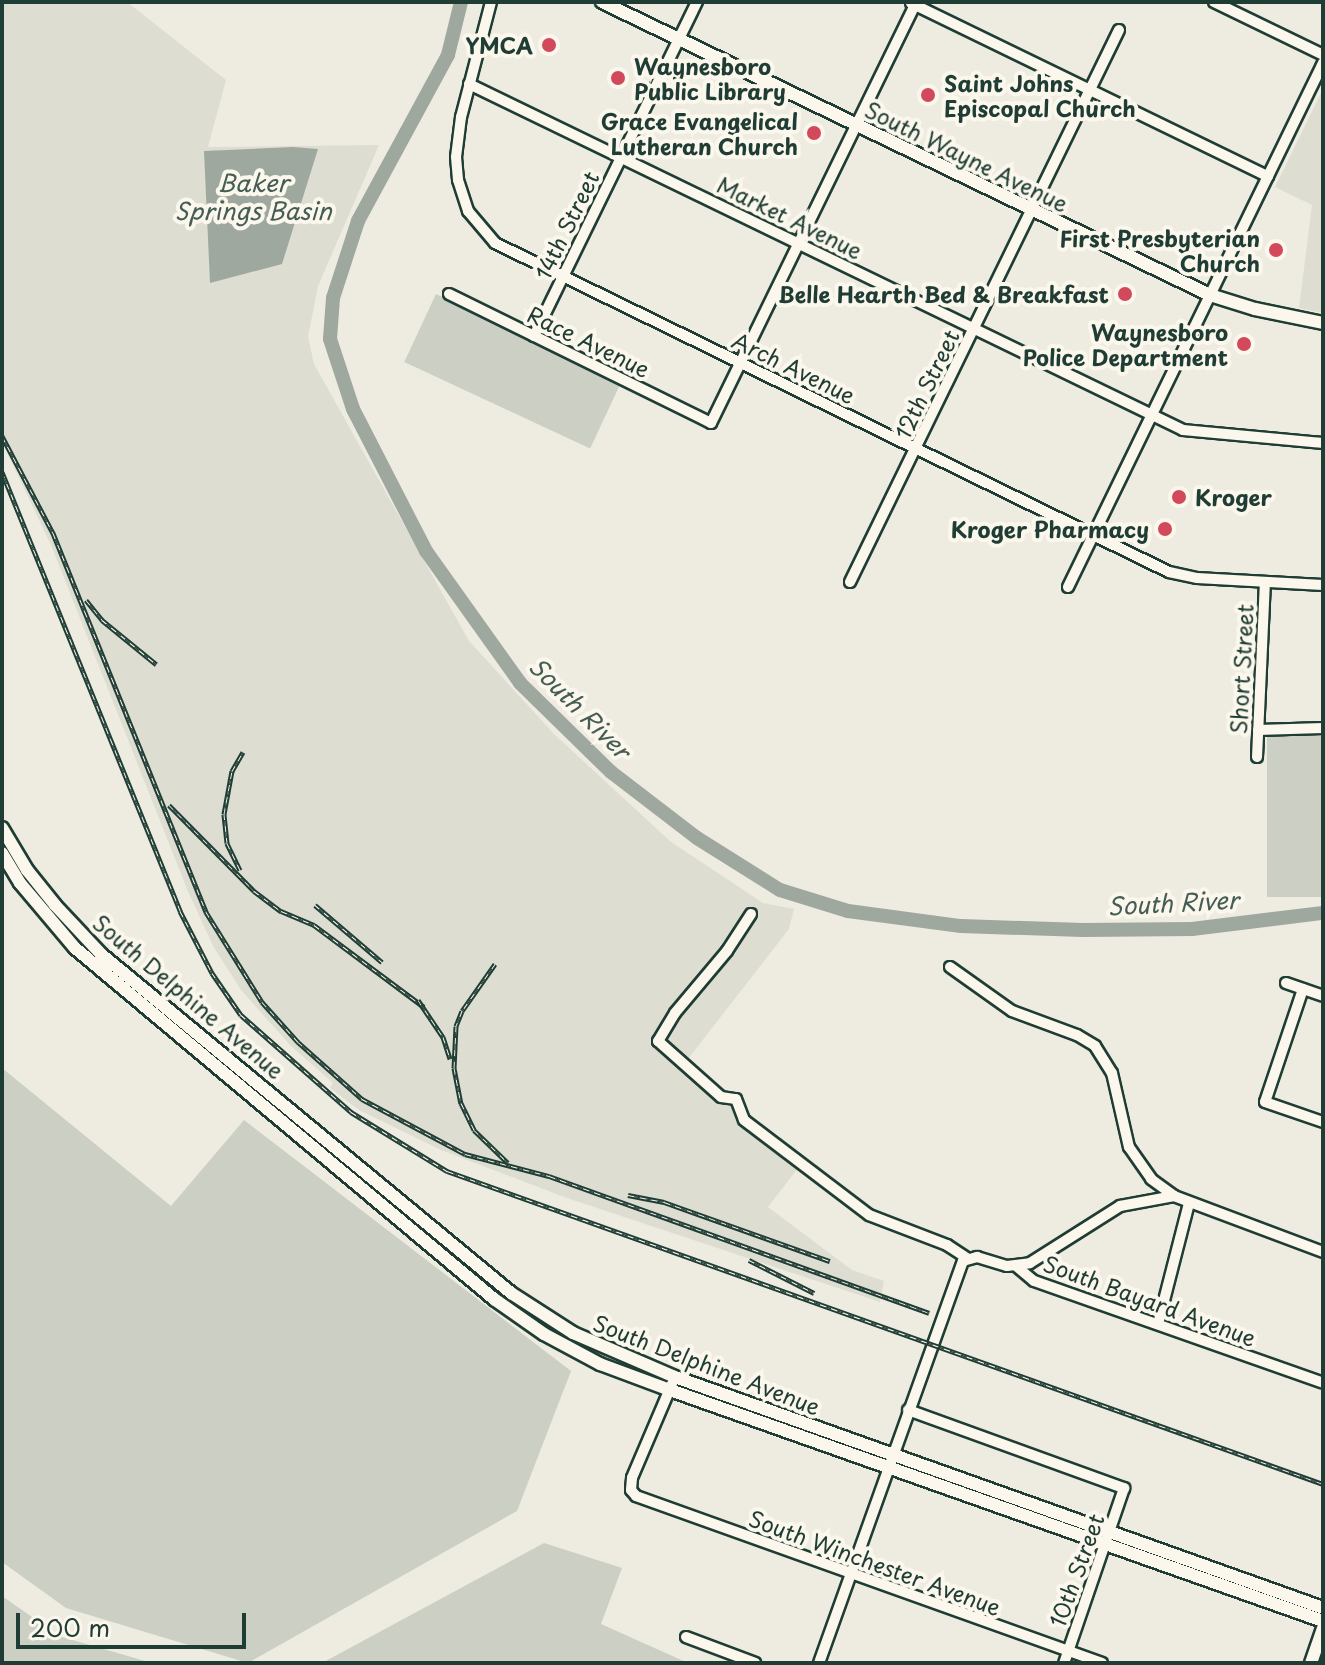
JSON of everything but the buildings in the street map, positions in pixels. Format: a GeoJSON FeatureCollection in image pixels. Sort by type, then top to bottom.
{"type":"FeatureCollection","features":[{"type":"Feature","properties":{"kind":"main road","name":"South Wayne Avenue"},"geometry":{"type":"LineString","coordinates":[[602,2],[1210,295],[1255,309],[1323,323]]}},
{"type":"Feature","properties":{"kind":"main road","name":"South Delphine Avenue"},"geometry":{"type":"LineString","coordinates":[[2,828],[55,905],[102,955],[511,1293],[573,1333],[672,1383]]}},
{"type":"Feature","properties":{"kind":"main road","name":"South Delphine Avenue"},"geometry":{"type":"LineString","coordinates":[[2,853],[20,883],[75,948],[494,1299],[572,1350],[890,1460],[1111,1532],[1323,1608]]}},
{"type":"Feature","properties":{"kind":"main road","name":"South Delphine Avenue"},"geometry":{"type":"LineString","coordinates":[[890,1460],[1106,1545],[1323,1621]]}},
{"type":"Feature","properties":{"kind":"main road"},"geometry":{"type":"LineString","coordinates":[[1311,1663],[1323,1628]]}},
{"type":"Feature","properties":{"kind":"street","name":"Arch Avenue"},"geometry":{"type":"LineString","coordinates":[[491,2],[469,84],[456,152],[458,180],[468,211],[478,227],[495,243],[1093,535],[1184,576],[1323,585]]}},
{"type":"Feature","properties":{"kind":"street","name":"14th Street"},"geometry":{"type":"LineString","coordinates":[[534,336],[697,2]]}},
{"type":"Feature","properties":{"kind":"street"},"geometry":{"type":"LineString","coordinates":[[1214,2],[1323,55]]}},
{"type":"Feature","properties":{"kind":"street"},"geometry":{"type":"LineString","coordinates":[[740,363],[913,3],[1268,176]]}},
{"type":"Feature","properties":{"kind":"street","name":"12th Street"},"geometry":{"type":"LineString","coordinates":[[850,582],[1119,30]]}},
{"type":"Feature","properties":{"kind":"street"},"geometry":{"type":"LineString","coordinates":[[1068,587],[1323,63]]}},
{"type":"Feature","properties":{"kind":"street","name":"Market Avenue"},"geometry":{"type":"LineString","coordinates":[[469,84],[1151,415],[1201,435],[1323,443]]}},
{"type":"Feature","properties":{"kind":"street","name":"Race Avenue"},"geometry":{"type":"LineString","coordinates":[[449,294],[711,423],[740,363]]}},
{"type":"Feature","properties":{"kind":"street","name":"Short Street"},"geometry":{"type":"LineString","coordinates":[[1257,757],[1265,582]]}},
{"type":"Feature","properties":{"kind":"street"},"geometry":{"type":"LineString","coordinates":[[1258,730],[1323,728]]}},
{"type":"Feature","properties":{"kind":"street","name":"South Bayard Avenue"},"geometry":{"type":"LineString","coordinates":[[751,914],[727,951],[675,1013],[658,1041],[721,1097],[736,1099],[744,1120],[869,1215],[947,1245],[967,1258],[977,1257],[1016,1266],[1034,1281],[1323,1383]]}},
{"type":"Feature","properties":{"kind":"street"},"geometry":{"type":"LineString","coordinates":[[950,967],[1012,1011],[1077,1035],[1095,1046],[1112,1073],[1129,1147],[1151,1179],[1189,1203],[1323,1252]]}},
{"type":"Feature","properties":{"kind":"street"},"geometry":{"type":"LineString","coordinates":[[1286,983],[1323,996]]}},
{"type":"Feature","properties":{"kind":"street"},"geometry":{"type":"LineString","coordinates":[[1303,989],[1265,1102],[1323,1122]]}},
{"type":"Feature","properties":{"kind":"street"},"geometry":{"type":"LineString","coordinates":[[1016,1266],[1056,1250],[1093,1220],[1120,1206],[1174,1196]]}},
{"type":"Feature","properties":{"kind":"street"},"geometry":{"type":"LineString","coordinates":[[1158,1324],[1189,1203]]}},
{"type":"Feature","properties":{"kind":"street"},"geometry":{"type":"LineString","coordinates":[[819,1663],[955,1276],[967,1258]]}},
{"type":"Feature","properties":{"kind":"street","name":"South Winchester Avenue"},"geometry":{"type":"LineString","coordinates":[[672,1383],[632,1478],[631,1490],[636,1496],[1102,1663]]}},
{"type":"Feature","properties":{"kind":"street","name":"10th Street"},"geometry":{"type":"LineString","coordinates":[[908,1410],[1125,1490],[1064,1663]]}},
{"type":"Feature","properties":{"kind":"street"},"geometry":{"type":"LineString","coordinates":[[686,1637],[755,1663]]}},
{"type":"Feature","properties":{"kind":"shaded area"},"geometry":{"type":"Polygon","coordinates":[[[2,2],[127,2],[226,80],[208,147],[379,145],[318,286],[308,337],[314,364],[469,641],[555,735],[671,842],[763,903],[794,909],[789,929],[681,1068],[802,1163],[768,1207],[852,1270],[884,1281],[880,1302],[567,1198],[441,1150],[359,1110],[330,1088],[333,1083],[290,1045],[241,990],[213,946],[187,889],[51,545],[2,442],[2,2]]]}},
{"type":"Feature","properties":{"kind":"shaded area"},"geometry":{"type":"Polygon","coordinates":[[[1323,89],[1323,313],[1299,308],[1312,205],[1275,187],[1323,89]]]}},
{"type":"Feature","properties":{"kind":"shaded area"},"geometry":{"type":"Polygon","coordinates":[[[436,294],[622,381],[590,449],[404,362],[436,294]]]}},
{"type":"Feature","properties":{"kind":"shaded area"},"geometry":{"type":"Polygon","coordinates":[[[1267,730],[1323,730],[1323,897],[1267,897],[1267,730]]]}},
{"type":"Feature","properties":{"kind":"shaded area"},"geometry":{"type":"Polygon","coordinates":[[[2,1068],[171,1206],[244,1120],[571,1371],[517,1511],[248,1663],[66,1608],[2,1562],[2,1068]]]}},
{"type":"Feature","properties":{"kind":"shaded area"},"geometry":{"type":"Polygon","coordinates":[[[544,1543],[622,1568],[601,1624],[688,1663],[322,1663],[544,1543]]]}},
{"type":"Feature","properties":{"kind":"shaded area"},"geometry":{"type":"Polygon","coordinates":[[[2,1596],[59,1636],[152,1663],[2,1663],[2,1596]]]}},
{"type":"Feature","properties":{"kind":"water","name":"Baker Springs Basin"},"geometry":{"type":"Polygon","coordinates":[[[293,147],[318,149],[282,264],[210,283],[204,151],[293,147]]]}},
{"type":"Feature","properties":{"kind":"waterway","name":"South River"},"geometry":{"type":"LineString","coordinates":[[461,2],[448,55],[358,221],[333,298],[330,339],[353,409],[426,551],[520,683],[611,772],[697,838],[780,890],[848,911],[961,926],[1083,930],[1192,929],[1323,913]]}},
{"type":"Feature","properties":{"kind":"railway"},"geometry":{"type":"LineString","coordinates":[[2,436],[53,533],[206,912],[262,1002],[298,1042],[362,1099],[465,1154],[549,1176],[929,1313]]}},
{"type":"Feature","properties":{"kind":"railway"},"geometry":{"type":"LineString","coordinates":[[2,472],[180,911],[212,973],[241,1015],[351,1112],[447,1171],[1323,1484]]}},
{"type":"Feature","properties":{"kind":"railway"},"geometry":{"type":"LineString","coordinates":[[86,600],[102,620],[156,664]]}},
{"type":"Feature","properties":{"kind":"railway"},"geometry":{"type":"LineString","coordinates":[[240,870],[227,843],[224,814],[232,771],[243,752]]}},
{"type":"Feature","properties":{"kind":"railway"},"geometry":{"type":"LineString","coordinates":[[169,805],[254,891],[281,911],[314,925],[424,1007]]}},
{"type":"Feature","properties":{"kind":"railway"},"geometry":{"type":"LineString","coordinates":[[315,905],[382,962]]}},
{"type":"Feature","properties":{"kind":"railway"},"geometry":{"type":"LineString","coordinates":[[495,964],[462,1011],[456,1026],[454,1068],[461,1103],[474,1130],[508,1163]]}},
{"type":"Feature","properties":{"kind":"railway"},"geometry":{"type":"LineString","coordinates":[[418,1000],[443,1037],[450,1059]]}},
{"type":"Feature","properties":{"kind":"railway"},"geometry":{"type":"LineString","coordinates":[[628,1195],[664,1202],[830,1261]]}},
{"type":"Feature","properties":{"kind":"railway"},"geometry":{"type":"LineString","coordinates":[[749,1260],[814,1293]]}},
{"type":"Feature","properties":{"kind":"place","name":"YMCA"},"geometry":{"type":"Point","coordinates":[549,45]}},
{"type":"Feature","properties":{"kind":"place","name":"Waynesboro Public Library"},"geometry":{"type":"Point","coordinates":[618,78]}},
{"type":"Feature","properties":{"kind":"place","name":"Saint Johns Episcopal Church"},"geometry":{"type":"Point","coordinates":[928,95]}},
{"type":"Feature","properties":{"kind":"place","name":"Grace Evangelical Lutheran Church"},"geometry":{"type":"Point","coordinates":[814,133]}},
{"type":"Feature","properties":{"kind":"place","name":"First Presbyterian Church"},"geometry":{"type":"Point","coordinates":[1276,250]}},
{"type":"Feature","properties":{"kind":"place","name":"Belle Hearth Bed & Breakfast"},"geometry":{"type":"Point","coordinates":[1125,294]}},
{"type":"Feature","properties":{"kind":"place","name":"Waynesboro Police Department"},"geometry":{"type":"Point","coordinates":[1244,344]}},
{"type":"Feature","properties":{"kind":"place","name":"Kroger"},"geometry":{"type":"Point","coordinates":[1179,497]}},
{"type":"Feature","properties":{"kind":"place","name":"Kroger Pharmacy"},"geometry":{"type":"Point","coordinates":[1165,529]}}]}
